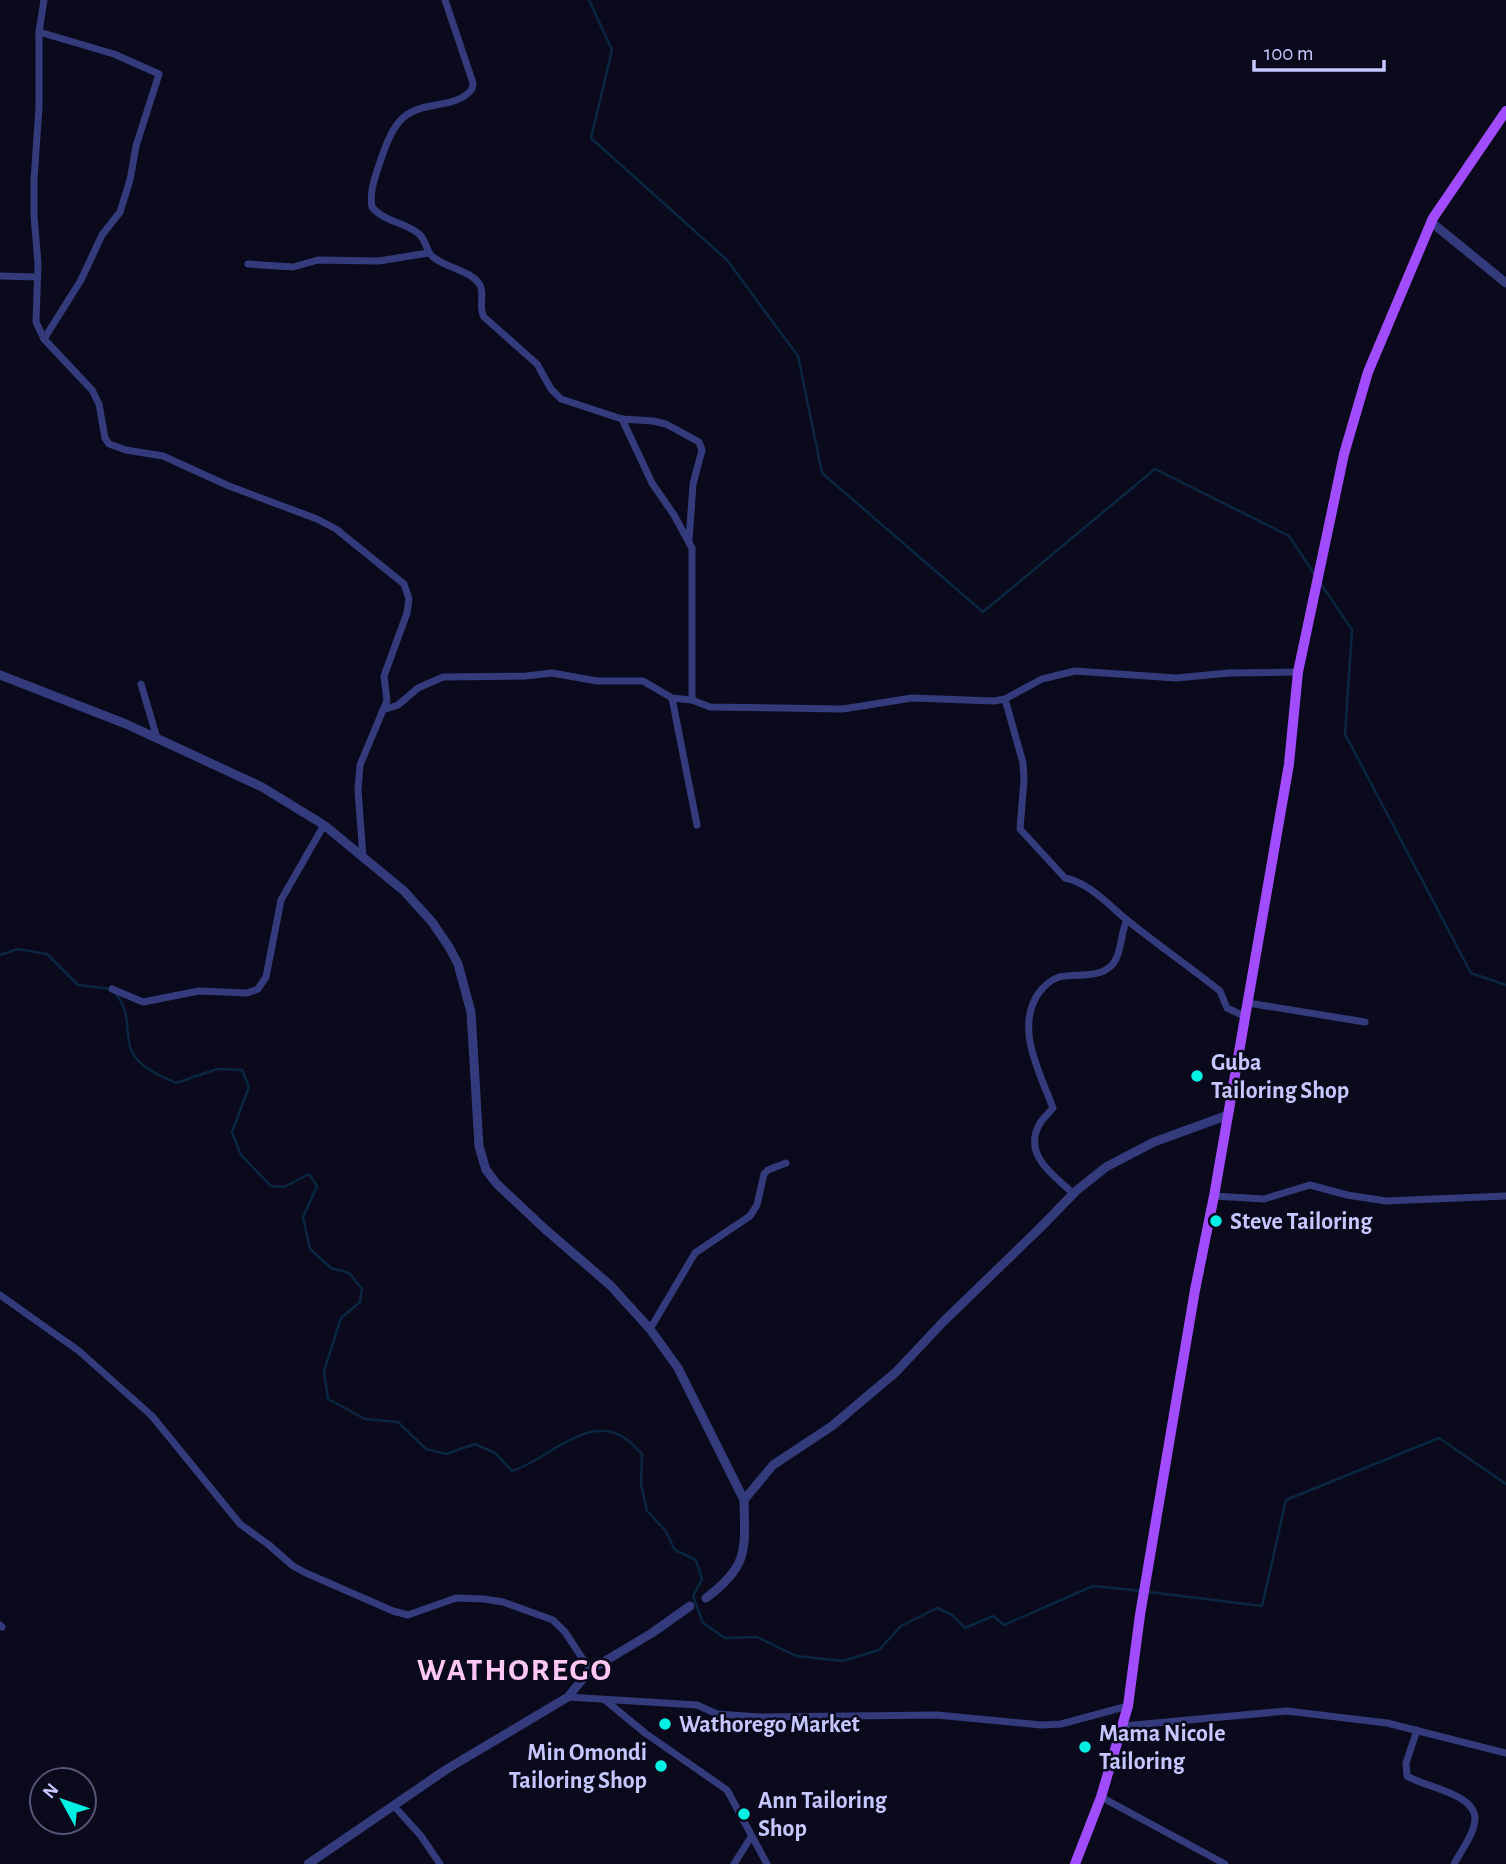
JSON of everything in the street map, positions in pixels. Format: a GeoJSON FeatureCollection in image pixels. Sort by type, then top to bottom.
{"type":"FeatureCollection","features":[{"type":"Feature","properties":{"kind":"main road"},"geometry":{"type":"LineString","coordinates":[[1075,1864],[1101,1797],[1126,1716],[1140,1615],[1195,1290],[1246,1017],[1289,764],[1298,672],[1345,454],[1364,385],[1431,222],[1461,173],[1506,110]]}},
{"type":"Feature","properties":{"kind":"street"},"geometry":{"type":"LineString","coordinates":[[44,0],[39,32],[38,133],[34,180],[38,263],[36,322],[44,339],[92,390],[99,404],[105,438],[109,444],[125,450],[163,456],[229,486],[317,519],[347,537],[404,584],[409,599],[407,613],[387,664],[383,686],[387,701],[360,765],[358,790],[363,859]]}},
{"type":"Feature","properties":{"kind":"street"},"geometry":{"type":"LineString","coordinates":[[445,0],[473,83],[472,89],[457,100],[419,109],[401,119],[384,149],[371,200],[372,207],[380,215],[421,236],[428,253],[434,258],[474,278],[482,291],[481,312],[484,317],[537,364],[551,389],[561,400],[622,419],[666,424],[683,431],[700,444],[702,450],[693,484],[689,541],[693,561],[692,700]]}},
{"type":"Feature","properties":{"kind":"street"},"geometry":{"type":"LineString","coordinates":[[39,32],[114,54],[159,74],[136,146],[130,180],[120,212],[102,235],[81,280],[44,339]]}},
{"type":"Feature","properties":{"kind":"street"},"geometry":{"type":"LineString","coordinates":[[1431,222],[1506,283]]}},
{"type":"Feature","properties":{"kind":"street"},"geometry":{"type":"LineString","coordinates":[[248,264],[293,267],[318,260],[379,261],[428,253]]}},
{"type":"Feature","properties":{"kind":"street"},"geometry":{"type":"LineString","coordinates":[[0,276],[36,277]]}},
{"type":"Feature","properties":{"kind":"street"},"geometry":{"type":"LineString","coordinates":[[622,419],[652,483],[689,541]]}},
{"type":"Feature","properties":{"kind":"street"},"geometry":{"type":"LineString","coordinates":[[383,710],[398,705],[418,688],[443,677],[552,673],[597,681],[643,681],[672,698],[692,700],[710,707],[843,709],[912,698],[994,701],[1005,699],[1042,679],[1075,671],[1176,678],[1229,673],[1298,672]]}},
{"type":"Feature","properties":{"kind":"street"},"geometry":{"type":"LineString","coordinates":[[0,675],[61,697],[234,772],[324,825],[404,891],[432,922],[458,964],[471,1012],[480,1155],[486,1170],[497,1184],[546,1230],[632,1306],[650,1329],[678,1368],[744,1500],[745,1544],[741,1560],[726,1584],[590,1670],[568,1697],[447,1769],[309,1864]]}},
{"type":"Feature","properties":{"kind":"street"},"geometry":{"type":"LineString","coordinates":[[141,684],[157,738]]}},
{"type":"Feature","properties":{"kind":"street"},"geometry":{"type":"LineString","coordinates":[[672,698],[697,825]]}},
{"type":"Feature","properties":{"kind":"street"},"geometry":{"type":"LineString","coordinates":[[1005,699],[1019,741],[1023,763],[1020,829],[1065,878],[1073,880],[1101,898],[1177,956],[1220,990],[1227,1008],[1246,1017]]}},
{"type":"Feature","properties":{"kind":"street"},"geometry":{"type":"LineString","coordinates":[[112,989],[143,1002],[199,991],[247,993],[258,989],[265,977],[281,901],[324,825]]}},
{"type":"Feature","properties":{"kind":"street"},"geometry":{"type":"LineString","coordinates":[[1073,1193],[1042,1165],[1035,1145],[1038,1126],[1053,1108],[1034,1057],[1027,1022],[1033,1002],[1046,984],[1056,978],[1101,972],[1112,965],[1118,952],[1121,931],[1127,920]]}},
{"type":"Feature","properties":{"kind":"street"},"geometry":{"type":"LineString","coordinates":[[1248,1003],[1364,1022]]}},
{"type":"Feature","properties":{"kind":"street"},"geometry":{"type":"LineString","coordinates":[[744,1500],[773,1465],[832,1426],[896,1372],[1073,1193],[1118,1159],[1154,1142],[1228,1115]]}},
{"type":"Feature","properties":{"kind":"street"},"geometry":{"type":"LineString","coordinates":[[650,1329],[695,1253],[750,1216],[757,1205],[764,1174],[786,1163]]}},
{"type":"Feature","properties":{"kind":"street"},"geometry":{"type":"LineString","coordinates":[[1214,1196],[1264,1199],[1310,1185],[1347,1195],[1386,1200],[1506,1196]]}},
{"type":"Feature","properties":{"kind":"street"},"geometry":{"type":"LineString","coordinates":[[0,1295],[79,1351],[152,1416],[240,1524],[270,1545],[293,1566],[408,1615],[456,1598],[484,1598],[503,1602],[554,1620],[590,1670]]}},
{"type":"Feature","properties":{"kind":"street"},"geometry":{"type":"LineString","coordinates":[[568,1697],[696,1705],[717,1714],[759,1717],[937,1715],[1041,1726],[1061,1724],[1115,1710],[1126,1716],[1287,1711],[1387,1723],[1506,1753]]}},
{"type":"Feature","properties":{"kind":"street"},"geometry":{"type":"LineString","coordinates":[[605,1700],[664,1746],[720,1784],[732,1798],[767,1864]]}},
{"type":"Feature","properties":{"kind":"street"},"geometry":{"type":"LineString","coordinates":[[1417,1730],[1406,1763],[1407,1776],[1468,1803],[1475,1819],[1454,1864]]}},
{"type":"Feature","properties":{"kind":"street"},"geometry":{"type":"LineString","coordinates":[[1101,1797],[1225,1864]]}},
{"type":"Feature","properties":{"kind":"street"},"geometry":{"type":"LineString","coordinates":[[394,1805],[421,1836],[440,1864]]}},
{"type":"Feature","properties":{"kind":"street"},"geometry":{"type":"LineString","coordinates":[[734,1864],[751,1837]]}},
{"type":"Feature","properties":{"kind":"waterway"},"geometry":{"type":"LineString","coordinates":[[589,0],[612,50],[591,138],[727,260],[798,356],[822,473],[983,612],[1155,469],[1289,536],[1315,575]]}},
{"type":"Feature","properties":{"kind":"waterway"},"geometry":{"type":"LineString","coordinates":[[1321,584],[1352,630],[1345,734],[1471,973],[1506,985]]}},
{"type":"Feature","properties":{"kind":"waterway"},"geometry":{"type":"LineString","coordinates":[[0,955],[17,949],[47,954],[78,985],[112,989]]}},
{"type":"Feature","properties":{"kind":"waterway"},"geometry":{"type":"LineString","coordinates":[[116,994],[126,1017],[129,1045],[140,1063],[176,1083],[217,1069],[242,1070],[249,1087],[232,1132],[241,1155],[271,1186],[284,1187],[309,1174],[317,1186],[303,1217],[310,1249],[331,1268],[349,1273],[362,1289],[360,1302],[341,1318],[324,1371],[328,1399],[365,1419],[398,1422],[426,1449],[446,1454],[475,1444],[495,1453],[512,1471],[583,1434],[612,1432],[626,1439],[642,1454],[641,1484],[647,1511],[665,1530],[675,1550],[696,1560],[702,1579],[693,1596],[703,1623],[725,1638],[757,1637],[796,1656],[843,1661],[879,1650],[901,1626],[937,1608],[952,1615],[965,1628],[993,1616],[1004,1625],[1093,1586],[1142,1591]]}},
{"type":"Feature","properties":{"kind":"waterway"},"geometry":{"type":"LineString","coordinates":[[1149,1592],[1262,1606],[1286,1500],[1439,1438],[1506,1484]]}},
{"type":"Feature","properties":{"kind":"place","name":"Guba Tailoring Shop"},"geometry":{"type":"Point","coordinates":[1197,1076]}},
{"type":"Feature","properties":{"kind":"place","name":"Steve Tailoring"},"geometry":{"type":"Point","coordinates":[1216,1221]}},
{"type":"Feature","properties":{"kind":"place","name":"Wathorego Market"},"geometry":{"type":"Point","coordinates":[665,1724]}},
{"type":"Feature","properties":{"kind":"place","name":"Mama Nicole Tailoring"},"geometry":{"type":"Point","coordinates":[1085,1747]}},
{"type":"Feature","properties":{"kind":"place","name":"Min Omondi Tailoring Shop"},"geometry":{"type":"Point","coordinates":[661,1766]}},
{"type":"Feature","properties":{"kind":"place","name":"Ann Tailoring Shop"},"geometry":{"type":"Point","coordinates":[744,1814]}},
{"type":"Feature","properties":{"kind":"district","name":"WATHOREGO"},"geometry":{"type":"Point","coordinates":[515,1669]}}]}
